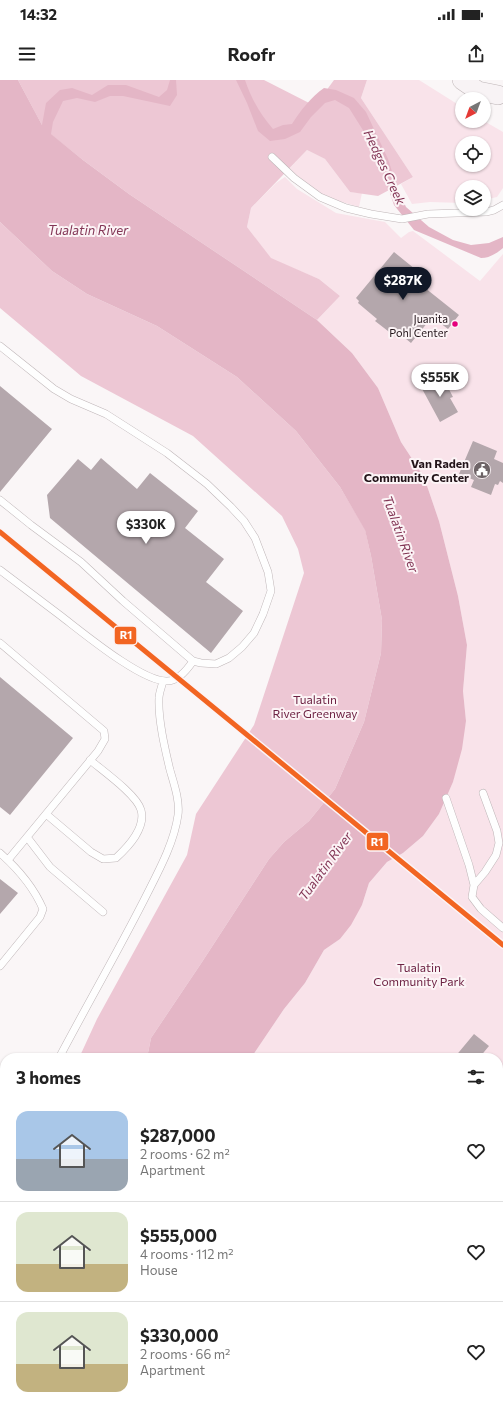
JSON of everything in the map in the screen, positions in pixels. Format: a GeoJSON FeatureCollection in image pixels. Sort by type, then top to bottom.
{"type":"FeatureCollection","features":[{"type":"Feature","properties":{"kind":"main road"},"geometry":{"type":"LineString","coordinates":[[462,80],[478,92],[497,91]]}},
{"type":"Feature","properties":{"kind":"lane"},"geometry":{"type":"LineString","coordinates":[[272,157],[294,178],[320,197],[346,208],[371,214],[402,219],[428,214],[486,212],[503,205]]}},
{"type":"Feature","properties":{"kind":"lane"},"geometry":{"type":"LineString","coordinates":[[0,346],[54,389],[70,399],[106,414],[167,452],[207,484],[244,521],[255,538],[268,572],[271,591],[263,614],[254,633],[242,647],[229,658],[216,664],[193,661],[123,601],[81,562],[0,500]]}},
{"type":"Feature","properties":{"kind":"lane"},"geometry":{"type":"LineString","coordinates":[[0,570],[109,653],[151,678],[168,681],[178,677],[187,670],[193,661]]}},
{"type":"Feature","properties":{"kind":"lane"},"geometry":{"type":"LineString","coordinates":[[0,642],[104,731],[105,738],[98,751],[8,860]]}},
{"type":"Feature","properties":{"kind":"lane"},"geometry":{"type":"LineString","coordinates":[[62,1053],[135,918],[161,866],[174,832],[178,814],[176,794],[164,748],[161,726],[159,698],[163,681]]}},
{"type":"Feature","properties":{"kind":"lane"},"geometry":{"type":"LineString","coordinates":[[46,814],[91,852],[103,859],[116,858],[128,847],[141,825],[141,810],[129,792],[90,760]]}},
{"type":"Feature","properties":{"kind":"lane"},"geometry":{"type":"LineString","coordinates":[[474,885],[496,855],[499,843],[497,831],[483,793]]}},
{"type":"Feature","properties":{"kind":"lane"},"geometry":{"type":"LineString","coordinates":[[446,798],[469,864],[474,885],[472,897],[481,908],[503,928]]}},
{"type":"Feature","properties":{"kind":"lane"},"geometry":{"type":"LineString","coordinates":[[28,837],[50,867],[103,912]]}},
{"type":"Feature","properties":{"kind":"lane"},"geometry":{"type":"LineString","coordinates":[[0,853],[8,860],[37,896],[42,909],[40,917],[0,966]]}},
{"type":"Feature","properties":{"kind":"green space"},"geometry":{"type":"Polygon","coordinates":[[[18,80],[264,80],[315,106],[334,80],[367,80],[361,98],[413,177],[378,196],[350,192],[325,159],[307,150],[251,208],[247,227],[271,258],[319,279],[340,296],[317,320],[129,194],[44,129],[18,80]]]}},
{"type":"Feature","properties":{"kind":"green space"},"geometry":{"type":"Polygon","coordinates":[[[367,80],[419,80],[455,103],[455,128],[491,128],[491,125],[503,132],[503,188],[497,197],[491,198],[491,180],[455,180],[455,203],[430,202],[412,204],[401,184],[413,177],[361,98],[367,80]]]}},
{"type":"Feature","properties":{"kind":"green space"},"geometry":{"type":"Polygon","coordinates":[[[307,150],[325,159],[350,192],[362,193],[359,207],[325,197],[288,170],[307,150]]]}},
{"type":"Feature","properties":{"kind":"green space","name":"Tualatin Community Park"},"geometry":{"type":"Polygon","coordinates":[[[285,177],[297,189],[336,213],[385,222],[401,238],[413,231],[480,281],[503,254],[503,1053],[254,1053],[284,1009],[305,983],[324,950],[340,939],[362,905],[369,883],[387,862],[403,853],[423,836],[439,814],[453,782],[466,721],[463,691],[467,645],[458,596],[439,521],[424,477],[401,442],[378,388],[352,353],[317,320],[340,296],[319,279],[271,259],[247,227],[251,208],[276,183],[285,177]]]}},
{"type":"Feature","properties":{"kind":"green space","name":"Tualatin River Greenway"},"geometry":{"type":"Polygon","coordinates":[[[0,222],[52,271],[87,294],[157,326],[237,377],[296,431],[340,487],[365,529],[371,556],[382,620],[381,653],[364,722],[335,789],[309,821],[284,842],[269,859],[151,1038],[148,1053],[81,1053],[97,1019],[187,855],[196,814],[254,725],[304,573],[298,549],[282,516],[193,436],[81,376],[0,308],[0,222]]]}},
{"type":"Feature","properties":{"kind":"water","name":"Tualatin River"},"geometry":{"type":"Polygon","coordinates":[[[0,80],[18,80],[42,125],[46,103],[60,90],[72,88],[92,95],[108,85],[126,85],[159,97],[167,90],[170,80],[176,80],[177,95],[170,106],[123,96],[110,96],[95,102],[77,98],[63,101],[53,122],[51,134],[129,194],[317,320],[352,353],[378,388],[401,442],[424,477],[439,521],[458,596],[467,645],[463,691],[466,721],[462,749],[453,782],[439,814],[423,836],[403,853],[387,862],[369,883],[362,905],[351,925],[340,939],[324,950],[305,983],[284,1009],[254,1053],[148,1053],[151,1038],[269,859],[284,842],[309,821],[335,789],[364,722],[381,653],[382,620],[365,530],[340,487],[296,431],[237,377],[157,326],[87,294],[52,271],[0,222],[0,80]]]}},
{"type":"Feature","properties":{"kind":"water","name":"Hedges Creek"},"geometry":{"type":"Polygon","coordinates":[[[236,80],[245,80],[256,106],[273,129],[283,125],[292,124],[306,104],[324,88],[336,90],[354,98],[366,112],[388,159],[398,190],[406,207],[429,227],[453,240],[471,245],[489,243],[503,237],[503,248],[490,256],[481,258],[414,230],[394,205],[383,173],[366,135],[349,108],[335,100],[325,103],[311,117],[300,132],[285,139],[270,141],[258,131],[236,80]]]}},
{"type":"Feature","properties":{"kind":"building","name":"Juanita Pohl Center"},"geometry":{"type":"Polygon","coordinates":[[[394,252],[415,269],[410,276],[459,315],[448,329],[432,317],[411,343],[400,334],[397,338],[375,321],[377,319],[358,303],[359,301],[356,298],[394,252]]]}},
{"type":"Feature","properties":{"kind":"building"},"geometry":{"type":"Polygon","coordinates":[[[441,374],[453,397],[450,398],[458,412],[440,422],[420,385],[441,374]]]}},
{"type":"Feature","properties":{"kind":"building"},"geometry":{"type":"Polygon","coordinates":[[[0,386],[52,429],[0,492],[0,386]]]}},
{"type":"Feature","properties":{"kind":"building","name":"Van Raden Community Center"},"geometry":{"type":"Polygon","coordinates":[[[473,441],[497,451],[494,459],[503,463],[503,483],[500,481],[498,485],[495,484],[491,495],[471,487],[474,480],[459,474],[473,441]]]}},
{"type":"Feature","properties":{"kind":"building"},"geometry":{"type":"Polygon","coordinates":[[[101,458],[137,489],[150,473],[198,511],[185,528],[224,559],[206,582],[243,611],[211,653],[50,518],[47,495],[78,459],[91,470],[101,458]]]}},
{"type":"Feature","properties":{"kind":"building"},"geometry":{"type":"Polygon","coordinates":[[[0,677],[73,738],[10,815],[0,807],[0,677]]]}},
{"type":"Feature","properties":{"kind":"building"},"geometry":{"type":"Polygon","coordinates":[[[0,879],[18,893],[0,914],[0,879]]]}},
{"type":"Feature","properties":{"kind":"building"},"geometry":{"type":"Polygon","coordinates":[[[474,1034],[489,1046],[483,1053],[458,1053],[474,1034]]]}},
{"type":"Feature","properties":{"kind":"railway"},"geometry":{"type":"LineString","coordinates":[[0,532],[503,945]]}},
{"type":"Feature","properties":{"kind":"transit line","name":"R1"},"geometry":{"type":"LineString","coordinates":[[0,532],[503,945]]}},
{"type":"Feature","properties":{"kind":"place","name":"Juanita Pohl Center"},"geometry":{"type":"Point","coordinates":[455,324]}},
{"type":"Feature","properties":{"kind":"place","name":"Van Raden Community Center"},"geometry":{"type":"Point","coordinates":[482,470]}}]}
